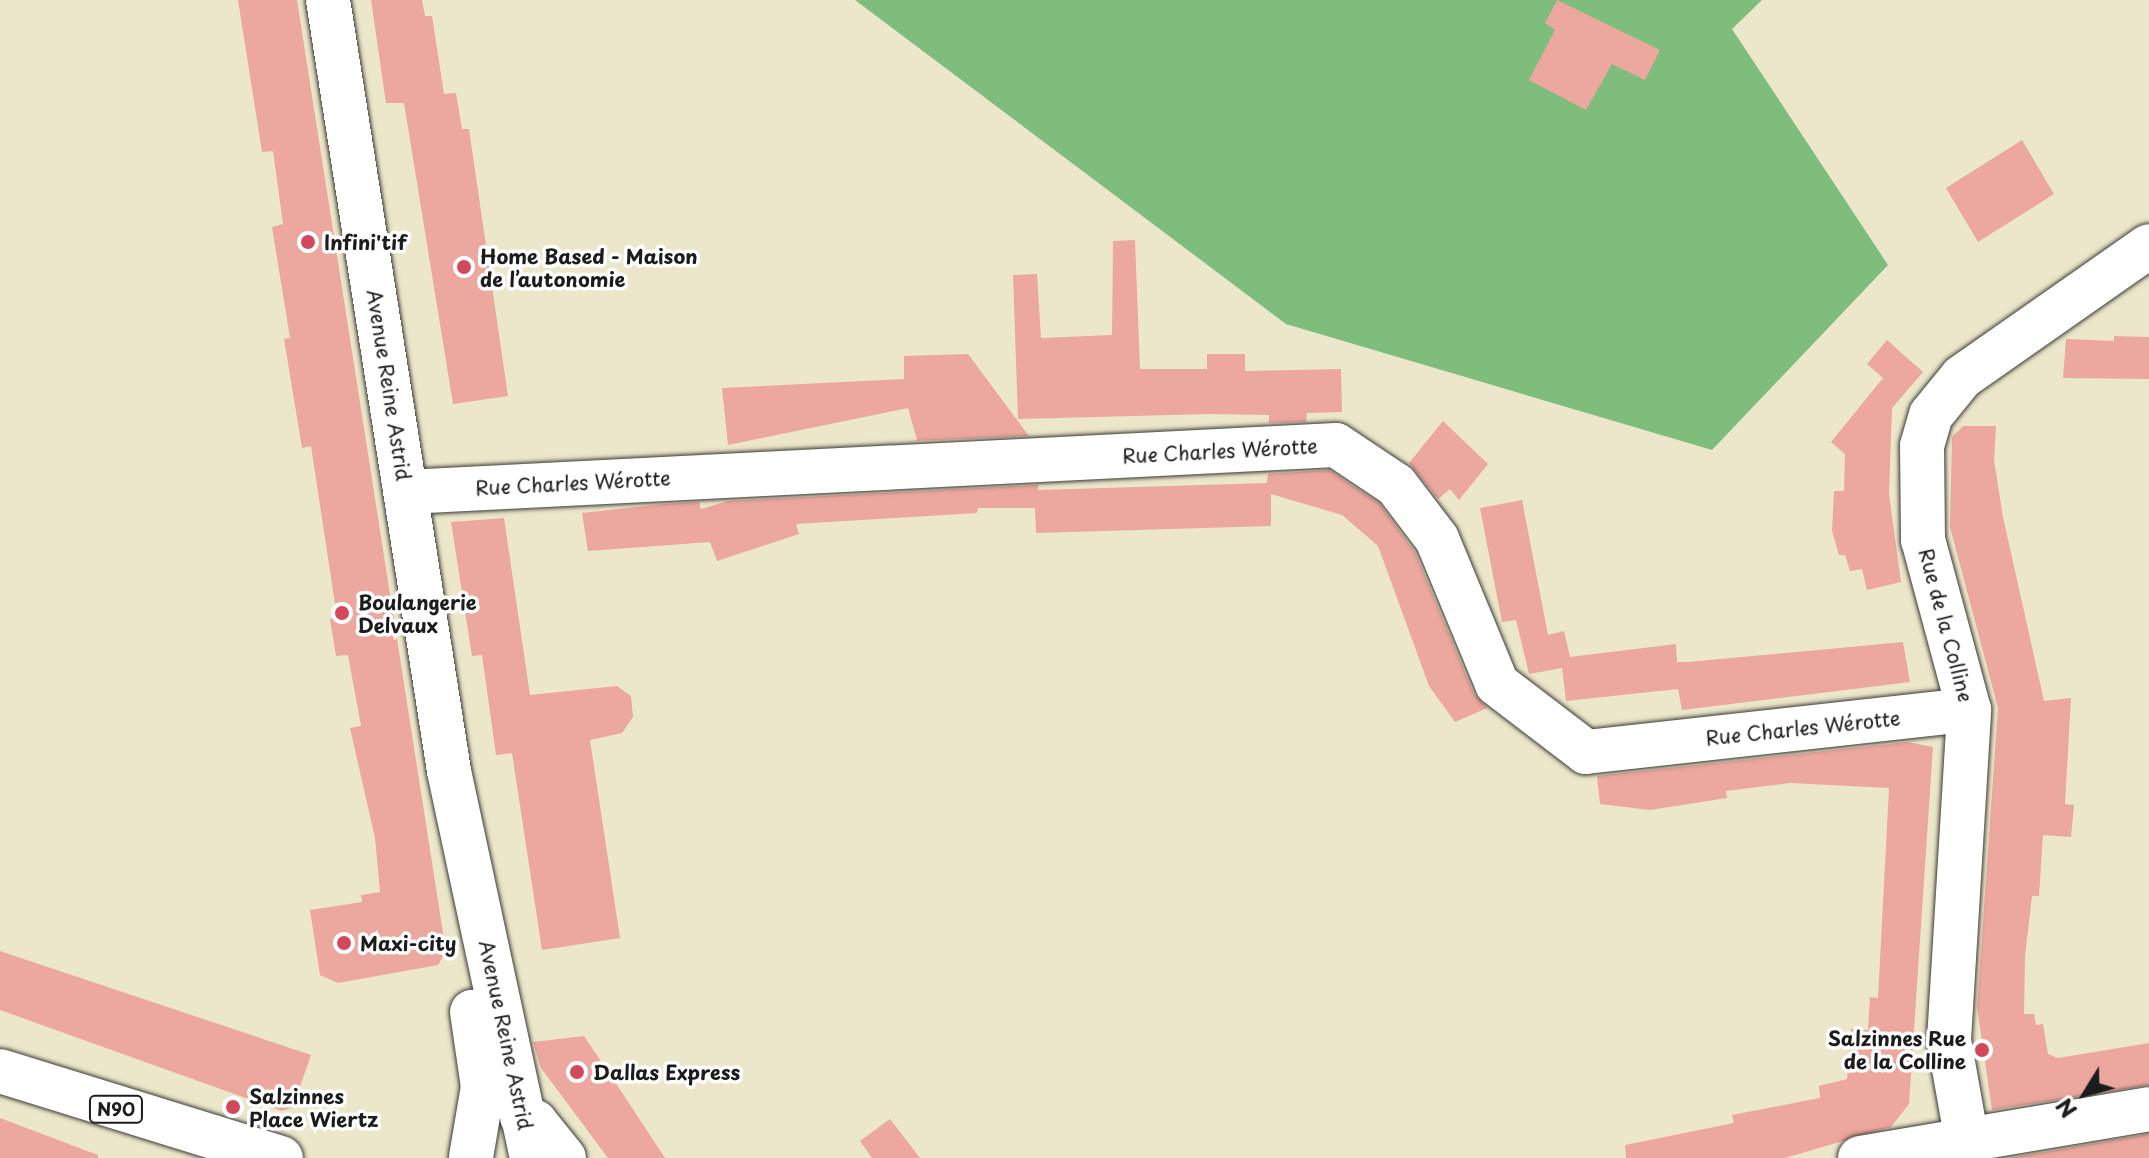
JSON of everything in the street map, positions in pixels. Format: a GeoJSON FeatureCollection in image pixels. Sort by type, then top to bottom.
{"type":"FeatureCollection","features":[{"type":"Feature","properties":{"kind":"street","name":"Avenue Reine Astrid"},"geometry":{"type":"LineString","coordinates":[[328,0],[449,771],[527,1137]]}},
{"type":"Feature","properties":{"kind":"street","name":"Rue de la Colline"},"geometry":{"type":"LineString","coordinates":[[1968,1148],[1949,1040],[1969,710],[1923,540],[1922,446],[1931,415],[1962,377],[1999,347],[2149,246]]}},
{"type":"Feature","properties":{"kind":"street","name":"Rue Charles Wérotte"},"geometry":{"type":"LineString","coordinates":[[406,492],[1336,445],[1396,485],[1437,539],[1497,684],[1586,752],[1969,710]]}},
{"type":"Feature","properties":{"kind":"street","name":"Avenue Reine Astrid"},"geometry":{"type":"LineString","coordinates":[[449,771],[464,961],[483,1087],[470,1158]]}},
{"type":"Feature","properties":{"kind":"street","name":"N90"},"geometry":{"type":"LineString","coordinates":[[0,1071],[244,1152],[281,1158]]}},
{"type":"Feature","properties":{"kind":"street"},"geometry":{"type":"LineString","coordinates":[[1860,1158],[1968,1148],[2149,1109]]}},
{"type":"Feature","properties":{"kind":"street"},"geometry":{"type":"LineString","coordinates":[[527,1137],[535,1122],[564,1158]]}},
{"type":"Feature","properties":{"kind":"street"},"geometry":{"type":"LineString","coordinates":[[470,1158],[497,1158]]}},
{"type":"Feature","properties":{"kind":"green space"},"geometry":{"type":"Polygon","coordinates":[[[855,0],[1762,0],[1732,29],[1888,265],[1712,450],[1286,324],[855,0]]]}},
{"type":"Feature","properties":{"kind":"building"},"geometry":{"type":"Polygon","coordinates":[[[238,0],[297,0],[446,952],[438,965],[338,983],[320,975],[310,910],[362,902],[361,895],[380,892],[375,838],[350,728],[361,726],[348,655],[336,656],[330,619],[337,617],[311,446],[302,448],[284,339],[290,338],[272,227],[283,224],[273,151],[262,152],[238,0]]]}},
{"type":"Feature","properties":{"kind":"building"},"geometry":{"type":"Polygon","coordinates":[[[371,0],[422,0],[425,16],[432,16],[444,94],[456,93],[462,129],[469,129],[508,396],[453,404],[404,103],[386,103],[371,0]]]}},
{"type":"Feature","properties":{"kind":"building"},"geometry":{"type":"Polygon","coordinates":[[[1557,0],[1660,50],[1645,80],[1612,64],[1586,110],[1529,80],[1555,30],[1545,23],[1557,0]]]}},
{"type":"Feature","properties":{"kind":"building"},"geometry":{"type":"Polygon","coordinates":[[[2022,140],[2054,194],[1978,242],[1946,188],[2022,140]]]}},
{"type":"Feature","properties":{"kind":"building"},"geometry":{"type":"Polygon","coordinates":[[[1135,240],[1140,369],[1207,369],[1207,354],[1245,354],[1245,371],[1341,369],[1342,412],[1307,413],[1306,422],[1269,423],[1269,415],[1209,414],[1018,419],[1013,275],[1037,274],[1041,338],[1112,335],[1113,241],[1135,240]]]}},
{"type":"Feature","properties":{"kind":"building"},"geometry":{"type":"Polygon","coordinates":[[[2114,336],[2149,337],[2149,379],[2063,378],[2066,339],[2114,341],[2114,336]]]}},
{"type":"Feature","properties":{"kind":"building"},"geometry":{"type":"Polygon","coordinates":[[[1887,340],[1923,372],[1892,408],[1889,494],[1901,582],[1867,590],[1862,569],[1850,571],[1845,555],[1839,555],[1832,531],[1834,491],[1844,491],[1845,454],[1831,442],[1883,378],[1867,364],[1887,340]]]}},
{"type":"Feature","properties":{"kind":"building"},"geometry":{"type":"Polygon","coordinates":[[[968,354],[1029,436],[913,441],[917,440],[908,408],[728,445],[722,388],[904,379],[904,356],[968,354]]]}},
{"type":"Feature","properties":{"kind":"building"},"geometry":{"type":"Polygon","coordinates":[[[1443,421],[1488,464],[1459,500],[1450,489],[1438,499],[1409,463],[1443,421]]]}},
{"type":"Feature","properties":{"kind":"building"},"geometry":{"type":"Polygon","coordinates":[[[1963,426],[1996,426],[1994,460],[2003,517],[2044,701],[2071,698],[2065,804],[2074,805],[2071,837],[2043,835],[2039,896],[2032,896],[2025,956],[2024,1014],[2034,1014],[2036,1025],[2043,1024],[2048,1054],[2058,1058],[2149,1043],[2149,1085],[1992,1110],[1977,1007],[1998,708],[1950,527],[1952,437],[1963,426]]]}},
{"type":"Feature","properties":{"kind":"building"},"geometry":{"type":"Polygon","coordinates":[[[1329,470],[1379,503],[1415,552],[1474,694],[1487,708],[1455,722],[1429,686],[1378,546],[1342,515],[1271,494],[1271,526],[1036,533],[1035,508],[978,508],[977,513],[796,524],[799,534],[717,561],[710,542],[588,551],[582,513],[664,504],[699,502],[701,509],[728,501],[1038,485],[1038,490],[1267,483],[1268,474],[1329,470]]]}},
{"type":"Feature","properties":{"kind":"building"},"geometry":{"type":"Polygon","coordinates":[[[1522,500],[1548,635],[1564,631],[1570,657],[1676,644],[1677,662],[1688,662],[1903,642],[1910,682],[1682,710],[1678,689],[1566,701],[1562,668],[1529,674],[1516,620],[1502,622],[1480,508],[1522,500]]]}},
{"type":"Feature","properties":{"kind":"building"},"geometry":{"type":"Polygon","coordinates":[[[504,518],[530,695],[617,686],[631,696],[633,717],[622,733],[590,740],[620,938],[542,950],[512,753],[496,755],[482,655],[472,656],[451,522],[504,518]]]}},
{"type":"Feature","properties":{"kind":"building"},"geometry":{"type":"Polygon","coordinates":[[[1908,742],[1933,747],[1909,1104],[1891,1127],[1785,1158],[1626,1158],[1625,1145],[1734,1123],[1732,1115],[1820,1098],[1819,1086],[1847,1079],[1851,1029],[1868,1030],[1870,997],[1878,998],[1889,788],[1790,783],[1726,791],[1727,798],[1650,810],[1600,804],[1597,776],[1908,742]]]}},
{"type":"Feature","properties":{"kind":"building"},"geometry":{"type":"Polygon","coordinates":[[[0,951],[311,1055],[293,1107],[282,1111],[0,1010],[0,951]]]}},
{"type":"Feature","properties":{"kind":"building"},"geometry":{"type":"Polygon","coordinates":[[[584,1036],[665,1158],[608,1158],[541,1068],[533,1042],[584,1036]]]}},
{"type":"Feature","properties":{"kind":"building"},"geometry":{"type":"Polygon","coordinates":[[[0,1118],[98,1155],[98,1158],[0,1158],[0,1118]]]}},
{"type":"Feature","properties":{"kind":"building"},"geometry":{"type":"Polygon","coordinates":[[[890,1119],[920,1158],[872,1158],[860,1141],[890,1119]]]}},
{"type":"Feature","properties":{"kind":"building"},"geometry":{"type":"Polygon","coordinates":[[[2149,1134],[2149,1158],[2010,1158],[2149,1134]]]}},
{"type":"Feature","properties":{"kind":"place","name":"Infini'tif"},"geometry":{"type":"Point","coordinates":[308,242]}},
{"type":"Feature","properties":{"kind":"place","name":"Home Based - Maison de l’autonomie"},"geometry":{"type":"Point","coordinates":[464,267]}},
{"type":"Feature","properties":{"kind":"place","name":"Boulangerie Delvaux"},"geometry":{"type":"Point","coordinates":[342,613]}},
{"type":"Feature","properties":{"kind":"place","name":"Maxi-city"},"geometry":{"type":"Point","coordinates":[344,943]}},
{"type":"Feature","properties":{"kind":"place","name":"Salzinnes Rue de la Colline"},"geometry":{"type":"Point","coordinates":[1982,1050]}},
{"type":"Feature","properties":{"kind":"place","name":"Dallas Express"},"geometry":{"type":"Point","coordinates":[577,1072]}},
{"type":"Feature","properties":{"kind":"place","name":"Salzinnes Place Wiertz"},"geometry":{"type":"Point","coordinates":[233,1107]}}]}
